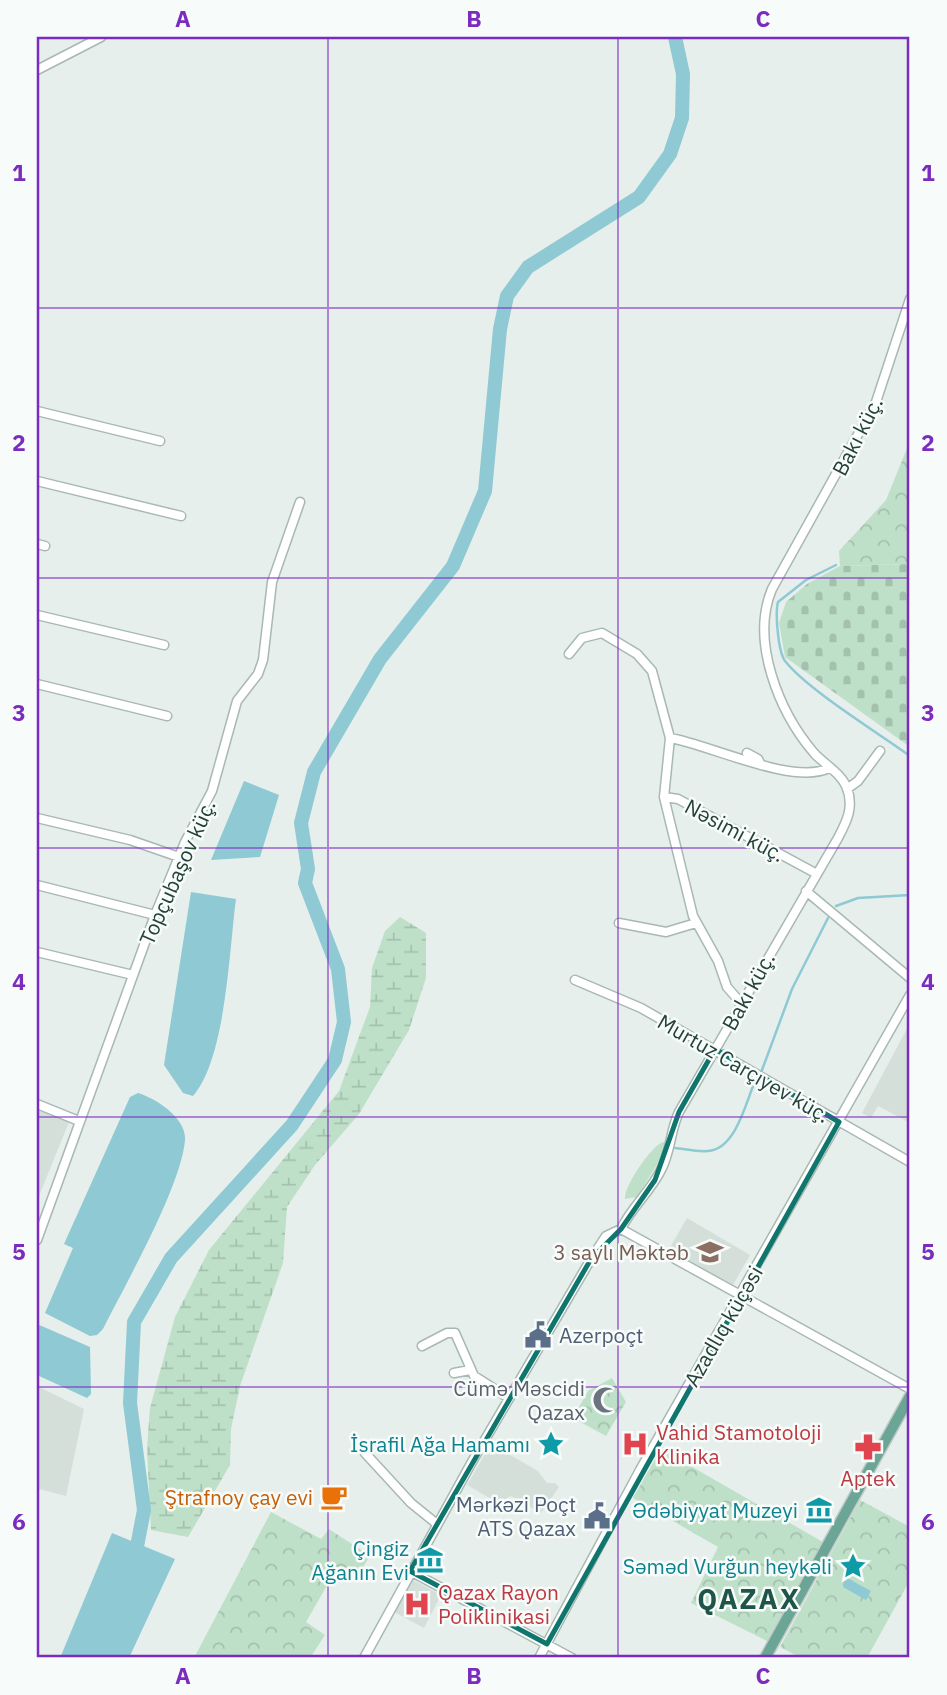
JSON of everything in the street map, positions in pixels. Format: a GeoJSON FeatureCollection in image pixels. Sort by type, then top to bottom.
{"type":"FeatureCollection","features":[{"type":"Feature","properties":{"kind":"main road"},"geometry":{"type":"LineString","coordinates":[[765,1658],[910,1396]]}},
{"type":"Feature","properties":{"kind":"street"},"geometry":{"type":"LineString","coordinates":[[37,70],[101,37]]}},
{"type":"Feature","properties":{"kind":"street","name":"Bakı küç."},"geometry":{"type":"LineString","coordinates":[[364,1658],[437,1524],[601,1243],[610,1233],[621,1229],[662,1168],[672,1143],[674,1121],[846,824],[851,808],[847,789],[803,738],[776,687],[771,669],[765,610],[772,589],[876,402],[910,299]]}},
{"type":"Feature","properties":{"kind":"street"},"geometry":{"type":"LineString","coordinates":[[37,411],[160,441]]}},
{"type":"Feature","properties":{"kind":"street"},"geometry":{"type":"LineString","coordinates":[[37,481],[181,516]]}},
{"type":"Feature","properties":{"kind":"street","name":"Topçubaşov küç."},"geometry":{"type":"LineString","coordinates":[[37,1240],[155,915],[179,857],[212,791],[237,701],[258,674],[263,660],[272,582],[300,502]]}},
{"type":"Feature","properties":{"kind":"street"},"geometry":{"type":"LineString","coordinates":[[37,615],[164,645]]}},
{"type":"Feature","properties":{"kind":"street"},"geometry":{"type":"LineString","coordinates":[[569,654],[582,638],[602,633],[637,654],[655,678],[660,710],[670,738],[761,765],[814,772],[829,768]]}},
{"type":"Feature","properties":{"kind":"street"},"geometry":{"type":"LineString","coordinates":[[37,684],[167,716]]}},
{"type":"Feature","properties":{"kind":"street","name":"Nəsimi küç."},"geometry":{"type":"LineString","coordinates":[[670,738],[664,797],[678,799],[817,874]]}},
{"type":"Feature","properties":{"kind":"street"},"geometry":{"type":"LineString","coordinates":[[847,789],[858,781],[880,751]]}},
{"type":"Feature","properties":{"kind":"street"},"geometry":{"type":"LineString","coordinates":[[747,753],[758,759],[761,765]]}},
{"type":"Feature","properties":{"kind":"street"},"geometry":{"type":"LineString","coordinates":[[664,797],[688,903],[718,961],[727,987],[741,1003]]}},
{"type":"Feature","properties":{"kind":"street"},"geometry":{"type":"LineString","coordinates":[[37,818],[130,840],[179,857]]}},
{"type":"Feature","properties":{"kind":"street"},"geometry":{"type":"LineString","coordinates":[[37,885],[155,915]]}},
{"type":"Feature","properties":{"kind":"street"},"geometry":{"type":"LineString","coordinates":[[806,891],[910,978]]}},
{"type":"Feature","properties":{"kind":"street"},"geometry":{"type":"LineString","coordinates":[[619,923],[666,932],[696,923]]}},
{"type":"Feature","properties":{"kind":"street"},"geometry":{"type":"LineString","coordinates":[[37,952],[133,975]]}},
{"type":"Feature","properties":{"kind":"street","name":"Murtuz Carçıyev küç."},"geometry":{"type":"LineString","coordinates":[[575,980],[641,1008],[910,1162]]}},
{"type":"Feature","properties":{"kind":"street","name":"Azadlıq küçəsi"},"geometry":{"type":"LineString","coordinates":[[539,1658],[910,995]]}},
{"type":"Feature","properties":{"kind":"street"},"geometry":{"type":"LineString","coordinates":[[37,1104],[79,1121]]}},
{"type":"Feature","properties":{"kind":"street"},"geometry":{"type":"LineString","coordinates":[[621,1229],[910,1389]]}},
{"type":"Feature","properties":{"kind":"street"},"geometry":{"type":"LineString","coordinates":[[422,1346],[452,1332],[458,1336],[470,1370],[478,1380],[509,1398]]}},
{"type":"Feature","properties":{"kind":"street"},"geometry":{"type":"LineString","coordinates":[[454,1373],[470,1370]]}},
{"type":"Feature","properties":{"kind":"street"},"geometry":{"type":"LineString","coordinates":[[365,1453],[411,1503],[437,1524]]}},
{"type":"Feature","properties":{"kind":"street"},"geometry":{"type":"LineString","coordinates":[[411,1572],[572,1658]]}},
{"type":"Feature","properties":{"kind":"highlighted area"},"geometry":{"type":"Polygon","coordinates":[[[715,1049],[839,1122],[547,1644],[410,1571],[591,1259],[621,1229],[655,1180],[679,1112],[715,1049]]]}},
{"type":"Feature","properties":{"kind":"shaded area"},"geometry":{"type":"Polygon","coordinates":[[[910,1023],[910,1123],[878,1106],[871,1118],[862,1113],[910,1023]]]}},
{"type":"Feature","properties":{"kind":"shaded area"},"geometry":{"type":"Polygon","coordinates":[[[37,1110],[69,1122],[37,1201],[37,1110]]]}},
{"type":"Feature","properties":{"kind":"shaded area","name":"3 saylı Məktəb"},"geometry":{"type":"Polygon","coordinates":[[[687,1218],[750,1255],[733,1285],[669,1249],[687,1218]]]}},
{"type":"Feature","properties":{"kind":"shaded area"},"geometry":{"type":"Polygon","coordinates":[[[37,1386],[84,1409],[66,1496],[39,1489],[37,1492],[37,1386]]]}},
{"type":"Feature","properties":{"kind":"shaded area"},"geometry":{"type":"Polygon","coordinates":[[[491,1444],[538,1471],[547,1483],[555,1483],[559,1487],[541,1513],[511,1496],[498,1503],[467,1485],[491,1444]]]}},
{"type":"Feature","properties":{"kind":"shaded area","name":"Qazax Rayon Poliklinikasi"},"geometry":{"type":"Polygon","coordinates":[[[411,1579],[441,1595],[424,1628],[394,1612],[411,1579]]]}},
{"type":"Feature","properties":{"kind":"green space"},"geometry":{"type":"Polygon","coordinates":[[[910,441],[910,564],[840,566],[839,551],[886,500],[910,441]]]}},
{"type":"Feature","properties":{"kind":"green space"},"geometry":{"type":"Polygon","coordinates":[[[910,564],[910,747],[785,657],[779,623],[786,602],[807,584],[840,566],[910,564]]]}},
{"type":"Feature","properties":{"kind":"green space"},"geometry":{"type":"Polygon","coordinates":[[[400,917],[426,933],[426,978],[409,1030],[359,1114],[315,1165],[287,1207],[283,1263],[240,1386],[231,1429],[230,1465],[188,1537],[151,1530],[147,1448],[150,1408],[175,1317],[209,1250],[339,1091],[370,1007],[372,968],[385,931],[400,917]]]}},
{"type":"Feature","properties":{"kind":"green space"},"geometry":{"type":"Polygon","coordinates":[[[664,1142],[667,1148],[637,1197],[625,1199],[629,1185],[640,1166],[659,1144],[664,1142]]]}},
{"type":"Feature","properties":{"kind":"green space"},"geometry":{"type":"Polygon","coordinates":[[[612,1378],[626,1402],[606,1436],[573,1418],[588,1391],[612,1378]]]}},
{"type":"Feature","properties":{"kind":"green space"},"geometry":{"type":"Polygon","coordinates":[[[661,1449],[823,1542],[769,1642],[691,1603],[718,1547],[633,1498],[661,1449]]]}},
{"type":"Feature","properties":{"kind":"green space"},"geometry":{"type":"Polygon","coordinates":[[[860,1500],[910,1527],[910,1580],[867,1658],[801,1658],[780,1647],[860,1500]]]}},
{"type":"Feature","properties":{"kind":"green space"},"geometry":{"type":"Polygon","coordinates":[[[271,1512],[321,1539],[329,1529],[370,1556],[356,1578],[337,1568],[306,1622],[325,1635],[310,1658],[194,1658],[271,1512]]]}},
{"type":"Feature","properties":{"kind":"water"},"geometry":{"type":"Polygon","coordinates":[[[244,781],[279,795],[260,857],[211,860],[244,781]]]}},
{"type":"Feature","properties":{"kind":"water"},"geometry":{"type":"Polygon","coordinates":[[[191,892],[236,899],[219,1031],[204,1079],[193,1096],[183,1093],[164,1065],[191,892]]]}},
{"type":"Feature","properties":{"kind":"water"},"geometry":{"type":"Polygon","coordinates":[[[138,1093],[169,1110],[181,1124],[185,1140],[174,1183],[151,1235],[103,1329],[97,1335],[90,1336],[45,1313],[73,1248],[64,1244],[130,1097],[138,1093]]]}},
{"type":"Feature","properties":{"kind":"water"},"geometry":{"type":"Polygon","coordinates":[[[37,1324],[90,1347],[91,1394],[87,1398],[37,1375],[37,1324]]]}},
{"type":"Feature","properties":{"kind":"water"},"geometry":{"type":"Polygon","coordinates":[[[112,1533],[175,1559],[129,1658],[60,1658],[112,1533]]]}},
{"type":"Feature","properties":{"kind":"water"},"geometry":{"type":"Polygon","coordinates":[[[847,1578],[871,1591],[866,1600],[843,1587],[847,1578]]]}},
{"type":"Feature","properties":{"kind":"waterway"},"geometry":{"type":"LineString","coordinates":[[134,1562],[144,1510],[130,1403],[134,1322],[171,1258],[292,1125],[335,1060],[344,1022],[338,969],[305,883],[308,869],[301,823],[314,772],[380,659],[453,566],[485,491],[500,329],[507,296],[528,267],[639,197],[670,154],[682,118],[683,74],[675,37]]}},
{"type":"Feature","properties":{"kind":"waterway"},"geometry":{"type":"LineString","coordinates":[[836,565],[806,580],[778,602],[778,632],[783,656],[810,685],[910,756]]}},
{"type":"Feature","properties":{"kind":"waterway"},"geometry":{"type":"LineString","coordinates":[[836,906],[858,898],[910,895]]}},
{"type":"Feature","properties":{"kind":"waterway"},"geometry":{"type":"LineString","coordinates":[[762,1070],[792,989],[828,918]]}},
{"type":"Feature","properties":{"kind":"waterway"},"geometry":{"type":"LineString","coordinates":[[675,1148],[708,1151],[726,1142],[739,1123],[755,1081]]}},
{"type":"Feature","properties":{"kind":"place","name":"3 saylı Məktəb"},"geometry":{"type":"Point","coordinates":[710,1252]}},
{"type":"Feature","properties":{"kind":"place","name":"Azerpoçt"},"geometry":{"type":"Point","coordinates":[538,1335]}},
{"type":"Feature","properties":{"kind":"place","name":"Cümə Məscidi Qazax"},"geometry":{"type":"Point","coordinates":[606,1400]}},
{"type":"Feature","properties":{"kind":"place","name":"İsrafil Ağa Hamamı"},"geometry":{"type":"Point","coordinates":[551,1444]}},
{"type":"Feature","properties":{"kind":"place","name":"Vahid Stamotoloji Klinika"},"geometry":{"type":"Point","coordinates":[635,1444]}},
{"type":"Feature","properties":{"kind":"place","name":"Aptek"},"geometry":{"type":"Point","coordinates":[868,1447]}},
{"type":"Feature","properties":{"kind":"place","name":"Ştrafnoy çay evi"},"geometry":{"type":"Point","coordinates":[334,1497]}},
{"type":"Feature","properties":{"kind":"place","name":"Ədəbiyyat Muzeyi"},"geometry":{"type":"Point","coordinates":[819,1510]}},
{"type":"Feature","properties":{"kind":"place","name":"Mərkəzi Poçt ATS Qazax"},"geometry":{"type":"Point","coordinates":[597,1516]}},
{"type":"Feature","properties":{"kind":"place","name":"Çingiz Ağanın Evi"},"geometry":{"type":"Point","coordinates":[430,1560]}},
{"type":"Feature","properties":{"kind":"place","name":"Səməd Vurğun heykəli"},"geometry":{"type":"Point","coordinates":[853,1566]}},
{"type":"Feature","properties":{"kind":"place","name":"Qazax Rayon Poliklinikasi"},"geometry":{"type":"Point","coordinates":[417,1604]}},
{"type":"Feature","properties":{"kind":"district","name":"QAZAX"},"geometry":{"type":"Point","coordinates":[749,1598]}}]}
